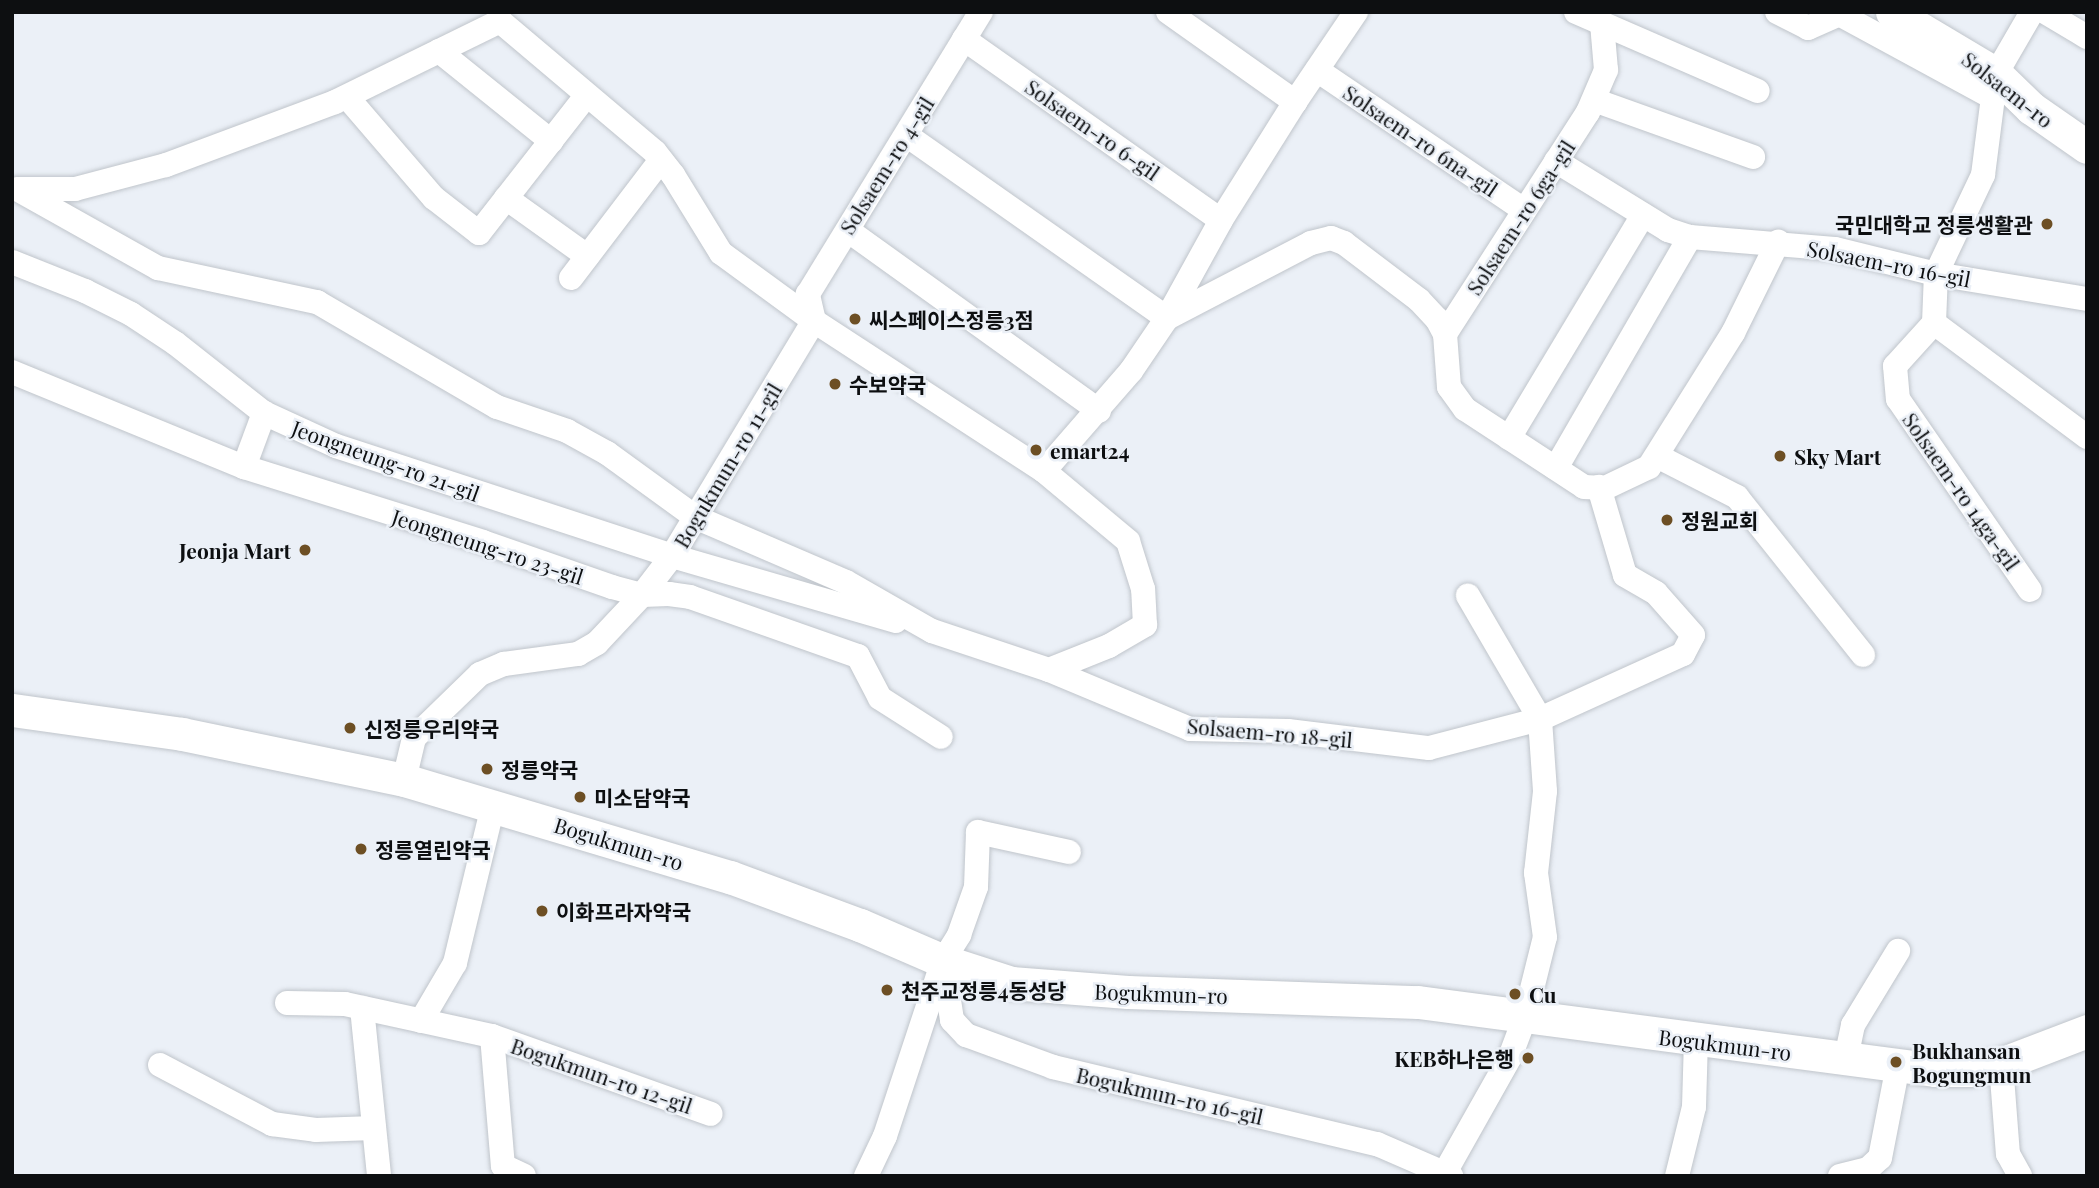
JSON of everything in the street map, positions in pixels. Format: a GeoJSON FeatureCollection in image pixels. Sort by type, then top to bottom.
{"type":"FeatureCollection","features":[{"type":"Feature","properties":{"kind":"main road","name":"Solsaem-ro"},"geometry":{"type":"LineString","coordinates":[[1892,12],[1995,86],[2087,147]]}},
{"type":"Feature","properties":{"kind":"main road","name":"Bogukmun-ro"},"geometry":{"type":"LineString","coordinates":[[12,710],[182,734],[404,780],[730,877],[860,925],[943,961],[1011,983],[1075,989],[1418,1002],[1696,1041],[1898,1065],[1969,1070],[2001,1064],[2087,1031]]}},
{"type":"Feature","properties":{"kind":"street","name":"Solsaem-ro 4-gil"},"geometry":{"type":"LineString","coordinates":[[814,321],[808,294],[981,12]]}},
{"type":"Feature","properties":{"kind":"street"},"geometry":{"type":"LineString","coordinates":[[1168,12],[1295,102]]}},
{"type":"Feature","properties":{"kind":"street"},"geometry":{"type":"LineString","coordinates":[[1044,471],[1099,411],[1131,371],[1167,317],[1221,220],[1295,102],[1356,12]]}},
{"type":"Feature","properties":{"kind":"street"},"geometry":{"type":"LineString","coordinates":[[1576,12],[1590,21],[1602,23],[1758,91]]}},
{"type":"Feature","properties":{"kind":"street"},"geometry":{"type":"LineString","coordinates":[[1777,12],[1808,28],[1839,14],[1995,86]]}},
{"type":"Feature","properties":{"kind":"street"},"geometry":{"type":"LineString","coordinates":[[2032,12],[1995,86],[1983,175],[1936,274],[1934,323],[2087,437]]}},
{"type":"Feature","properties":{"kind":"street"},"geometry":{"type":"LineString","coordinates":[[2045,12],[2087,37]]}},
{"type":"Feature","properties":{"kind":"street"},"geometry":{"type":"LineString","coordinates":[[15,189],[75,189],[166,165],[346,97],[500,17],[661,160],[721,253],[814,321],[1044,471],[1128,541],[1143,589],[1145,625],[1109,646],[1049,670]]}},
{"type":"Feature","properties":{"kind":"street","name":"Solsaem-ro 6ga-gil"},"geometry":{"type":"LineString","coordinates":[[1446,334],[1594,100],[1606,70],[1602,23]]}},
{"type":"Feature","properties":{"kind":"street","name":"Solsaem-ro 6-gil"},"geometry":{"type":"LineString","coordinates":[[964,39],[1221,220]]}},
{"type":"Feature","properties":{"kind":"street"},"geometry":{"type":"LineString","coordinates":[[439,51],[551,141]]}},
{"type":"Feature","properties":{"kind":"street","name":"Solsaem-ro 6na-gil"},"geometry":{"type":"LineString","coordinates":[[1317,70],[1524,210]]}},
{"type":"Feature","properties":{"kind":"street"},"geometry":{"type":"LineString","coordinates":[[346,97],[434,198],[480,233],[587,95]]}},
{"type":"Feature","properties":{"kind":"street"},"geometry":{"type":"LineString","coordinates":[[1594,100],[1753,157]]}},
{"type":"Feature","properties":{"kind":"street"},"geometry":{"type":"LineString","coordinates":[[912,139],[1167,317]]}},
{"type":"Feature","properties":{"kind":"street"},"geometry":{"type":"LineString","coordinates":[[571,278],[661,160]]}},
{"type":"Feature","properties":{"kind":"street","name":"Solsaem-ro 16-gil"},"geometry":{"type":"LineString","coordinates":[[1556,161],[1668,230],[1690,237],[1778,242],[1835,249],[1936,274],[2087,299]]}},
{"type":"Feature","properties":{"kind":"street","name":"Solsaem-ro 18-gil"},"geometry":{"type":"LineString","coordinates":[[15,189],[158,268],[317,302],[497,407],[567,431],[607,453],[695,517],[846,582],[932,631],[1049,670],[1190,729],[1288,731],[1429,748],[1540,723],[1683,654],[1693,635],[1656,593],[1625,575],[1599,487]]}},
{"type":"Feature","properties":{"kind":"street"},"geometry":{"type":"LineString","coordinates":[[506,198],[587,256]]}},
{"type":"Feature","properties":{"kind":"street"},"geometry":{"type":"LineString","coordinates":[[1509,438],[1643,215]]}},
{"type":"Feature","properties":{"kind":"street"},"geometry":{"type":"LineString","coordinates":[[853,234],[1099,411]]}},
{"type":"Feature","properties":{"kind":"street"},"geometry":{"type":"LineString","coordinates":[[1556,468],[1690,237]]}},
{"type":"Feature","properties":{"kind":"street"},"geometry":{"type":"LineString","coordinates":[[1167,317],[1311,243],[1331,239],[1344,243],[1419,300],[1446,334],[1449,387],[1465,410],[1584,486],[1605,488],[1649,467],[1657,456],[1733,333],[1778,242]]}},
{"type":"Feature","properties":{"kind":"street","name":"Jeongneung-ro 21-gil"},"geometry":{"type":"LineString","coordinates":[[12,262],[85,291],[131,314],[175,342],[264,413],[337,446],[672,556]]}},
{"type":"Feature","properties":{"kind":"street","name":"Bogukmun-ro 11-gil"},"geometry":{"type":"LineString","coordinates":[[814,321],[672,556],[932,631]]}},
{"type":"Feature","properties":{"kind":"street","name":"Solsaem-ro 14ga-gil"},"geometry":{"type":"LineString","coordinates":[[1934,323],[1895,366],[1898,399],[2030,590]]}},
{"type":"Feature","properties":{"kind":"street","name":"Jeongneung-ro 23-gil"},"geometry":{"type":"LineString","coordinates":[[12,372],[244,467],[642,595],[669,594],[690,597],[858,656],[880,698],[941,737]]}},
{"type":"Feature","properties":{"kind":"street"},"geometry":{"type":"LineString","coordinates":[[244,467],[264,413]]}},
{"type":"Feature","properties":{"kind":"street"},"geometry":{"type":"LineString","coordinates":[[1657,456],[1737,497],[1863,655]]}},
{"type":"Feature","properties":{"kind":"street"},"geometry":{"type":"LineString","coordinates":[[404,780],[414,738],[480,674],[504,664],[578,654],[597,643],[642,595],[672,556]]}},
{"type":"Feature","properties":{"kind":"street"},"geometry":{"type":"LineString","coordinates":[[1446,1174],[1510,1057],[1525,1017],[1545,937],[1536,873],[1545,791],[1540,723],[1468,596]]}},
{"type":"Feature","properties":{"kind":"street"},"geometry":{"type":"LineString","coordinates":[[421,1021],[455,963],[494,806]]}},
{"type":"Feature","properties":{"kind":"street"},"geometry":{"type":"LineString","coordinates":[[866,1176],[885,1136],[943,961],[959,935],[976,887],[978,832],[1069,852]]}},
{"type":"Feature","properties":{"kind":"street"},"geometry":{"type":"LineString","coordinates":[[1846,1058],[1853,1026],[1898,951]]}},
{"type":"Feature","properties":{"kind":"street","name":"Bogukmun-ro 16-gil"},"geometry":{"type":"LineString","coordinates":[[943,961],[952,1020],[967,1035],[1053,1067],[1377,1144],[1446,1174]]}},
{"type":"Feature","properties":{"kind":"street","name":"Bogukmun-ro 12-gil"},"geometry":{"type":"LineString","coordinates":[[287,1003],[345,1004],[492,1037],[711,1114]]}},
{"type":"Feature","properties":{"kind":"street"},"geometry":{"type":"LineString","coordinates":[[362,1008],[379,1176]]}},
{"type":"Feature","properties":{"kind":"street","name":"Bogukmun-ro 12-gil"},"geometry":{"type":"LineString","coordinates":[[492,1037],[503,1166],[524,1176]]}},
{"type":"Feature","properties":{"kind":"street"},"geometry":{"type":"LineString","coordinates":[[1677,1176],[1694,1107],[1696,1041]]}},
{"type":"Feature","properties":{"kind":"street"},"geometry":{"type":"LineString","coordinates":[[2001,1064],[2008,1154],[2020,1176]]}},
{"type":"Feature","properties":{"kind":"street"},"geometry":{"type":"LineString","coordinates":[[160,1065],[272,1124],[316,1130],[374,1128]]}},
{"type":"Feature","properties":{"kind":"street"},"geometry":{"type":"LineString","coordinates":[[1840,1176],[1868,1169],[1880,1158],[1898,1065]]}},
{"type":"Feature","properties":{"kind":"place","name":"국민대학교 정릉생활관"},"geometry":{"type":"Point","coordinates":[2047,224]}},
{"type":"Feature","properties":{"kind":"place","name":"씨스페이스정릉3점"},"geometry":{"type":"Point","coordinates":[855,319]}},
{"type":"Feature","properties":{"kind":"place","name":"수보약국"},"geometry":{"type":"Point","coordinates":[835,384]}},
{"type":"Feature","properties":{"kind":"place","name":"emart24"},"geometry":{"type":"Point","coordinates":[1036,450]}},
{"type":"Feature","properties":{"kind":"place","name":"Sky Mart"},"geometry":{"type":"Point","coordinates":[1780,456]}},
{"type":"Feature","properties":{"kind":"place","name":"정원교회"},"geometry":{"type":"Point","coordinates":[1667,520]}},
{"type":"Feature","properties":{"kind":"place","name":"Jeonja Mart"},"geometry":{"type":"Point","coordinates":[305,550]}},
{"type":"Feature","properties":{"kind":"place","name":"신정릉우리약국"},"geometry":{"type":"Point","coordinates":[350,728]}},
{"type":"Feature","properties":{"kind":"place","name":"정릉약국"},"geometry":{"type":"Point","coordinates":[487,769]}},
{"type":"Feature","properties":{"kind":"place","name":"미소담약국"},"geometry":{"type":"Point","coordinates":[580,797]}},
{"type":"Feature","properties":{"kind":"place","name":"정릉열린약국"},"geometry":{"type":"Point","coordinates":[361,849]}},
{"type":"Feature","properties":{"kind":"place","name":"이화프라자약국"},"geometry":{"type":"Point","coordinates":[542,911]}},
{"type":"Feature","properties":{"kind":"place","name":"천주교정릉4동성당"},"geometry":{"type":"Point","coordinates":[887,990]}},
{"type":"Feature","properties":{"kind":"place","name":"Cu"},"geometry":{"type":"Point","coordinates":[1515,994]}},
{"type":"Feature","properties":{"kind":"place","name":"KEB하나은행"},"geometry":{"type":"Point","coordinates":[1528,1058]}},
{"type":"Feature","properties":{"kind":"place","name":"Bukhansan Bogungmun"},"geometry":{"type":"Point","coordinates":[1896,1062]}}]}
